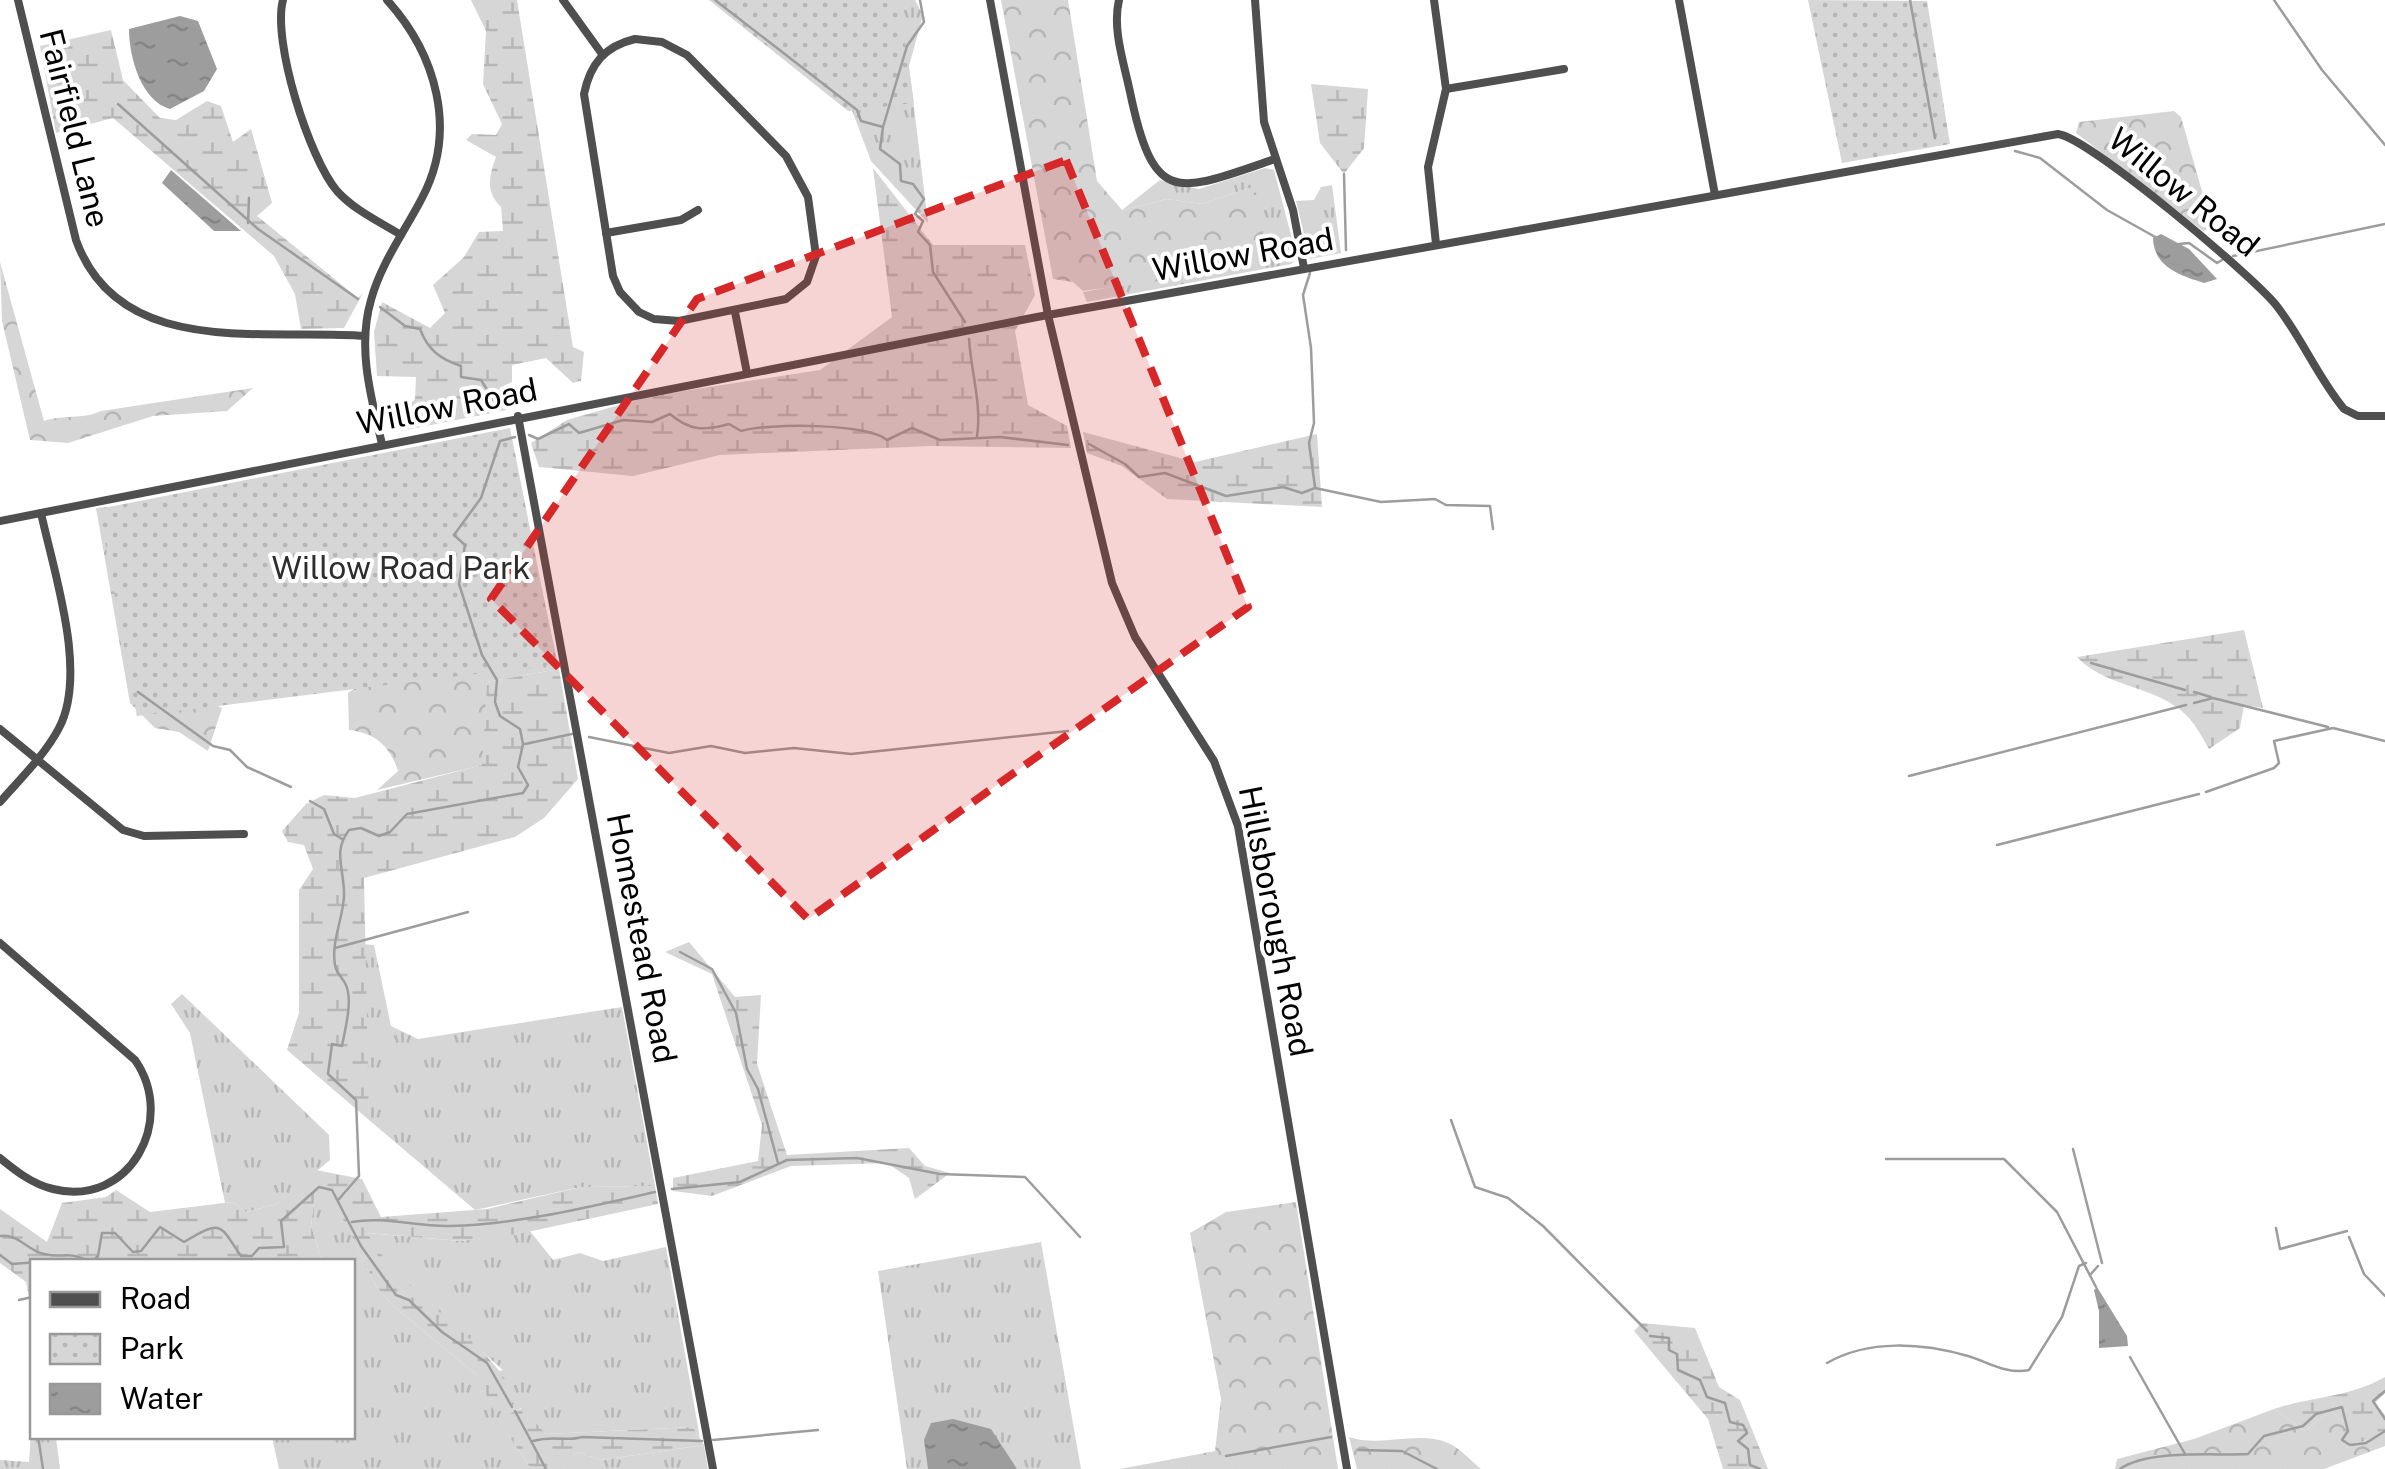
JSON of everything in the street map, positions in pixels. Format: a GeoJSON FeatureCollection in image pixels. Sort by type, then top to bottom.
{"type":"FeatureCollection","features":[{"type":"Feature","properties":{"kind":"street","name":"Fairfield Lane"},"geometry":{"type":"LineString","coordinates":[[18,0],[76,240],[92,272],[109,293],[143,316],[175,326],[262,336],[365,336]]}},
{"type":"Feature","properties":{"kind":"street"},"geometry":{"type":"LineString","coordinates":[[283,0],[282,49],[324,172],[354,206],[401,235]]}},
{"type":"Feature","properties":{"kind":"street"},"geometry":{"type":"LineString","coordinates":[[382,444],[365,336],[374,290],[434,170],[440,110],[425,54],[387,0]]}},
{"type":"Feature","properties":{"kind":"street"},"geometry":{"type":"LineString","coordinates":[[563,0],[602,54]]}},
{"type":"Feature","properties":{"kind":"street","name":"Hillsborough Road"},"geometry":{"type":"LineString","coordinates":[[990,0],[1048,316],[1117,598],[1135,637],[1214,761],[1234,810],[1347,1469]]}},
{"type":"Feature","properties":{"kind":"street"},"geometry":{"type":"LineString","coordinates":[[1119,0],[1118,33],[1140,141],[1152,165],[1173,181],[1190,184],[1275,159]]}},
{"type":"Feature","properties":{"kind":"street"},"geometry":{"type":"LineString","coordinates":[[1254,0],[1260,94],[1275,159],[1293,210],[1304,268]]}},
{"type":"Feature","properties":{"kind":"street"},"geometry":{"type":"LineString","coordinates":[[1434,0],[1446,89],[1428,167],[1436,244]]}},
{"type":"Feature","properties":{"kind":"street"},"geometry":{"type":"LineString","coordinates":[[1679,0],[1715,195]]}},
{"type":"Feature","properties":{"kind":"street"},"geometry":{"type":"LineString","coordinates":[[642,38],[679,50],[786,156],[800,176],[816,247],[811,274],[786,299],[670,322],[639,312],[616,285],[584,104],[590,70],[602,54],[621,42],[642,38]]}},
{"type":"Feature","properties":{"kind":"street"},"geometry":{"type":"LineString","coordinates":[[1446,89],[1564,69]]}},
{"type":"Feature","properties":{"kind":"street","name":"Willow Road"},"geometry":{"type":"LineString","coordinates":[[0,521],[518,416],[1304,268],[2033,138],[2072,136],[2196,232],[2264,292],[2344,409],[2358,416],[2385,416]]}},
{"type":"Feature","properties":{"kind":"street"},"geometry":{"type":"LineString","coordinates":[[606,233],[680,220],[698,210]]}},
{"type":"Feature","properties":{"kind":"street"},"geometry":{"type":"LineString","coordinates":[[734,312],[746,373]]}},
{"type":"Feature","properties":{"kind":"street","name":"Homestead Road"},"geometry":{"type":"LineString","coordinates":[[518,416],[713,1469]]}},
{"type":"Feature","properties":{"kind":"street"},"geometry":{"type":"LineString","coordinates":[[0,802],[62,722],[72,676],[42,513]]}},
{"type":"Feature","properties":{"kind":"street"},"geometry":{"type":"LineString","coordinates":[[0,729],[110,822],[132,834],[244,834]]}},
{"type":"Feature","properties":{"kind":"street"},"geometry":{"type":"LineString","coordinates":[[0,943],[134,1060],[147,1080],[153,1112],[150,1134],[136,1162],[96,1188],[67,1192],[47,1188],[0,1158]]}},
{"type":"Feature","properties":{"kind":"highlighted area"},"geometry":{"type":"Polygon","coordinates":[[[1066,160],[1248,607],[808,919],[491,599],[697,299],[1066,160]]]}},
{"type":"Feature","properties":{"kind":"green space"},"geometry":{"type":"Polygon","coordinates":[[[471,0],[517,0],[573,347],[584,352],[581,381],[573,383],[546,358],[512,365],[512,382],[499,388],[516,408],[401,431],[401,413],[415,399],[416,377],[377,376],[374,332],[382,302],[430,328],[445,313],[433,285],[464,257],[479,232],[503,231],[501,207],[492,195],[490,183],[496,157],[466,140],[472,134],[496,135],[502,124],[483,84],[486,31],[471,0]]]}},
{"type":"Feature","properties":{"kind":"green space"},"geometry":{"type":"Polygon","coordinates":[[[709,0],[899,0],[914,103],[848,111],[709,0]]]}},
{"type":"Feature","properties":{"kind":"green space"},"geometry":{"type":"Polygon","coordinates":[[[829,0],[915,0],[923,15],[909,66],[928,223],[871,161],[841,81],[829,0]]]}},
{"type":"Feature","properties":{"kind":"green space"},"geometry":{"type":"Polygon","coordinates":[[[1001,0],[1068,0],[1097,181],[1122,210],[1167,199],[1202,204],[1249,188],[1260,196],[1263,217],[1263,236],[1257,249],[1227,266],[1148,283],[1083,291],[1073,282],[1053,279],[1001,0]]]}},
{"type":"Feature","properties":{"kind":"green space"},"geometry":{"type":"Polygon","coordinates":[[[1808,0],[1927,1],[1950,144],[1842,163],[1808,0]]]}},
{"type":"Feature","properties":{"kind":"green space"},"geometry":{"type":"Polygon","coordinates":[[[111,30],[123,80],[160,118],[176,120],[207,101],[221,106],[233,142],[251,129],[272,203],[257,216],[358,298],[363,293],[344,328],[301,329],[295,294],[274,256],[113,118],[56,133],[40,46],[111,30]]]}},
{"type":"Feature","properties":{"kind":"green space"},"geometry":{"type":"Polygon","coordinates":[[[1311,84],[1368,89],[1364,148],[1344,174],[1320,143],[1311,84]]]}},
{"type":"Feature","properties":{"kind":"green space"},"geometry":{"type":"Polygon","coordinates":[[[2174,111],[2181,117],[2211,223],[2211,228],[2203,231],[2076,133],[2079,122],[2174,111]]]}},
{"type":"Feature","properties":{"kind":"green space"},"geometry":{"type":"Polygon","coordinates":[[[873,168],[933,245],[1025,245],[1035,295],[1015,331],[1028,405],[1067,426],[1071,448],[930,446],[720,455],[633,476],[539,467],[531,443],[567,420],[651,396],[820,370],[892,317],[873,168]]]}},
{"type":"Feature","properties":{"kind":"green space"},"geometry":{"type":"Polygon","coordinates":[[[1265,168],[1274,170],[1297,258],[1291,264],[1087,302],[1083,292],[1222,268],[1249,188],[1202,204],[1167,199],[1122,210],[1160,180],[1199,189],[1265,168]]]}},
{"type":"Feature","properties":{"kind":"green space"},"geometry":{"type":"Polygon","coordinates":[[[1332,185],[1341,253],[1310,259],[1296,201],[1314,200],[1321,187],[1332,185]]]}},
{"type":"Feature","properties":{"kind":"green space"},"geometry":{"type":"Polygon","coordinates":[[[0,262],[44,421],[253,388],[227,411],[153,416],[68,443],[30,440],[2,321],[0,262]]]}},
{"type":"Feature","properties":{"kind":"green space","name":"Willow Road Park"},"geometry":{"type":"Polygon","coordinates":[[[510,428],[557,664],[137,716],[99,509],[510,428]]]}},
{"type":"Feature","properties":{"kind":"green space"},"geometry":{"type":"Polygon","coordinates":[[[507,429],[559,669],[487,682],[483,765],[377,790],[398,771],[391,754],[380,742],[349,730],[348,693],[401,656],[417,447],[507,429]]]}},
{"type":"Feature","properties":{"kind":"green space"},"geometry":{"type":"Polygon","coordinates":[[[1083,432],[1195,462],[1317,434],[1322,507],[1167,499],[1122,466],[1087,453],[1083,432]]]}},
{"type":"Feature","properties":{"kind":"green space"},"geometry":{"type":"Polygon","coordinates":[[[118,506],[198,697],[222,708],[208,751],[179,732],[155,728],[130,703],[96,508],[118,506]]]}},
{"type":"Feature","properties":{"kind":"green space"},"geometry":{"type":"Polygon","coordinates":[[[2244,630],[2263,708],[2244,705],[2240,728],[2209,749],[2181,710],[2151,693],[2099,674],[2077,657],[2244,630]]]}},
{"type":"Feature","properties":{"kind":"green space"},"geometry":{"type":"Polygon","coordinates":[[[559,669],[578,779],[544,818],[515,837],[364,878],[369,1120],[287,1050],[299,1013],[299,890],[313,869],[304,845],[288,842],[282,831],[306,804],[324,795],[355,798],[482,765],[487,682],[559,669]]]}},
{"type":"Feature","properties":{"kind":"green space"},"geometry":{"type":"Polygon","coordinates":[[[689,942],[735,997],[761,995],[757,1064],[787,1155],[909,1148],[925,1166],[950,1173],[915,1199],[909,1178],[887,1163],[791,1166],[712,1196],[673,1191],[673,1178],[758,1161],[762,1125],[712,974],[665,952],[689,942]]]}},
{"type":"Feature","properties":{"kind":"green space"},"geometry":{"type":"Polygon","coordinates":[[[362,944],[374,945],[391,1026],[418,1039],[622,1007],[655,1186],[581,1187],[475,1210],[369,1120],[362,944]]]}},
{"type":"Feature","properties":{"kind":"green space"},"geometry":{"type":"Polygon","coordinates":[[[182,994],[329,1135],[330,1160],[277,1204],[246,1212],[233,1202],[225,1203],[190,1033],[171,1004],[182,994]]]}},
{"type":"Feature","properties":{"kind":"green space"},"geometry":{"type":"Polygon","coordinates":[[[316,1170],[362,1179],[381,1217],[487,1209],[581,1187],[655,1186],[658,1204],[518,1234],[461,1241],[367,1233],[403,1279],[467,1336],[504,1378],[519,1402],[495,1413],[477,1375],[392,1305],[376,1286],[330,1193],[314,1201],[311,1226],[321,1259],[30,1259],[30,1302],[26,1282],[0,1263],[0,1209],[47,1242],[62,1203],[106,1197],[116,1190],[150,1212],[233,1202],[246,1212],[277,1204],[316,1170]]]}},
{"type":"Feature","properties":{"kind":"green space"},"geometry":{"type":"Polygon","coordinates":[[[330,1192],[376,1286],[392,1305],[477,1375],[503,1370],[397,1278],[366,1233],[461,1241],[530,1231],[553,1260],[580,1253],[603,1261],[666,1247],[700,1438],[693,1427],[546,1434],[521,1408],[499,1420],[531,1469],[279,1469],[272,1439],[355,1439],[355,1259],[321,1259],[311,1226],[314,1201],[330,1192]]]}},
{"type":"Feature","properties":{"kind":"green space"},"geometry":{"type":"Polygon","coordinates":[[[1296,1202],[1338,1469],[1120,1469],[1215,1451],[1221,1399],[1190,1233],[1226,1212],[1296,1202]]]}},
{"type":"Feature","properties":{"kind":"green space"},"geometry":{"type":"Polygon","coordinates":[[[1041,1242],[1081,1469],[907,1469],[878,1271],[1041,1242]]]}},
{"type":"Feature","properties":{"kind":"green space"},"geometry":{"type":"Polygon","coordinates":[[[1642,1323],[1695,1328],[1719,1387],[1740,1400],[1768,1469],[1723,1469],[1708,1419],[1634,1331],[1642,1323]]]}},
{"type":"Feature","properties":{"kind":"green space"},"geometry":{"type":"Polygon","coordinates":[[[2385,1377],[2385,1393],[2375,1403],[2385,1415],[2385,1433],[2346,1448],[2336,1440],[2348,1426],[2331,1410],[2305,1431],[2274,1409],[2358,1389],[2385,1377]]]}},
{"type":"Feature","properties":{"kind":"green space"},"geometry":{"type":"Polygon","coordinates":[[[522,1408],[546,1434],[693,1427],[704,1445],[601,1460],[578,1452],[564,1464],[565,1469],[531,1469],[498,1419],[522,1408]]]}},
{"type":"Feature","properties":{"kind":"green space"},"geometry":{"type":"Polygon","coordinates":[[[2274,1409],[2305,1431],[2331,1410],[2348,1426],[2346,1448],[2385,1433],[2385,1446],[2324,1469],[2115,1469],[2117,1459],[2194,1439],[2274,1409]]]}},
{"type":"Feature","properties":{"kind":"green space"},"geometry":{"type":"Polygon","coordinates":[[[1349,1437],[1374,1441],[1436,1439],[1457,1448],[1481,1469],[1357,1469],[1349,1437]]]}},
{"type":"Feature","properties":{"kind":"green space"},"geometry":{"type":"Polygon","coordinates":[[[31,1439],[56,1439],[60,1469],[0,1469],[0,1460],[29,1462],[31,1439]]]}},
{"type":"Feature","properties":{"kind":"green space"},"geometry":{"type":"Polygon","coordinates":[[[704,1445],[708,1469],[565,1469],[563,1464],[578,1452],[601,1460],[704,1445]]]}},
{"type":"Feature","properties":{"kind":"water"},"geometry":{"type":"Polygon","coordinates":[[[180,16],[198,21],[217,69],[204,91],[170,109],[144,88],[134,65],[129,29],[180,16]]]}},
{"type":"Feature","properties":{"kind":"water"},"geometry":{"type":"Polygon","coordinates":[[[171,170],[241,231],[214,231],[162,183],[171,170]]]}},
{"type":"Feature","properties":{"kind":"water"},"geometry":{"type":"Polygon","coordinates":[[[2161,234],[2189,249],[2217,279],[2204,283],[2163,263],[2153,238],[2161,234]]]}},
{"type":"Feature","properties":{"kind":"water"},"geometry":{"type":"Polygon","coordinates":[[[2097,1287],[2127,1336],[2128,1346],[2099,1348],[2099,1311],[2094,1290],[2097,1287]]]}},
{"type":"Feature","properties":{"kind":"water"},"geometry":{"type":"Polygon","coordinates":[[[953,1419],[991,1429],[1017,1469],[928,1469],[924,1440],[931,1423],[953,1419]]]}},
{"type":"Feature","properties":{"kind":"waterway"},"geometry":{"type":"LineString","coordinates":[[715,0],[857,110],[861,121],[883,127],[880,149],[900,164],[901,181],[913,184],[924,199],[915,214],[923,221],[918,232],[930,245],[933,272],[965,322]]}},
{"type":"Feature","properties":{"kind":"waterway"},"geometry":{"type":"LineString","coordinates":[[883,127],[907,46],[924,22],[920,0]]}},
{"type":"Feature","properties":{"kind":"waterway"},"geometry":{"type":"LineString","coordinates":[[1910,0],[1935,138]]}},
{"type":"Feature","properties":{"kind":"waterway"},"geometry":{"type":"LineString","coordinates":[[2274,0],[2322,70],[2385,145]]}},
{"type":"Feature","properties":{"kind":"waterway"},"geometry":{"type":"LineString","coordinates":[[118,104],[258,229],[358,299]]}},
{"type":"Feature","properties":{"kind":"waterway"},"geometry":{"type":"LineString","coordinates":[[2015,151],[2040,158],[2107,210],[2157,238]]}},
{"type":"Feature","properties":{"kind":"waterway"},"geometry":{"type":"LineString","coordinates":[[1344,174],[1346,250]]}},
{"type":"Feature","properties":{"kind":"waterway"},"geometry":{"type":"LineString","coordinates":[[248,223],[249,198]]}},
{"type":"Feature","properties":{"kind":"waterway"},"geometry":{"type":"LineString","coordinates":[[2233,256],[2385,224]]}},
{"type":"Feature","properties":{"kind":"waterway"},"geometry":{"type":"LineString","coordinates":[[2179,244],[2189,243],[2217,263],[2222,260]]}},
{"type":"Feature","properties":{"kind":"waterway"},"geometry":{"type":"LineString","coordinates":[[1310,273],[1303,295],[1311,348],[1314,423],[1309,443],[1315,487]]}},
{"type":"Feature","properties":{"kind":"waterway"},"geometry":{"type":"LineString","coordinates":[[380,307],[405,326],[420,329],[436,353],[461,366],[461,377],[481,380],[498,407]]}},
{"type":"Feature","properties":{"kind":"waterway"},"geometry":{"type":"LineString","coordinates":[[969,339],[977,436]]}},
{"type":"Feature","properties":{"kind":"waterway"},"geometry":{"type":"LineString","coordinates":[[529,435],[538,439],[569,424],[579,433],[623,420],[652,422],[670,414],[698,428],[729,424],[741,431],[817,426],[860,430],[887,440],[912,428],[940,440],[1000,437],[1068,445]]}},
{"type":"Feature","properties":{"kind":"waterway"},"geometry":{"type":"LineString","coordinates":[[339,1199],[359,1176],[356,1100],[328,1074],[332,1044],[342,1046],[349,1007],[348,992],[334,956],[344,896],[340,854],[344,838],[349,830],[361,828],[379,836],[390,832],[407,814],[523,793],[528,785],[518,767],[523,744],[520,729],[500,716],[495,702],[497,680],[482,655],[459,584],[465,545],[454,535],[481,498],[500,441],[515,437]]}},
{"type":"Feature","properties":{"kind":"waterway"},"geometry":{"type":"LineString","coordinates":[[1089,444],[1125,464],[1139,477],[1165,473],[1226,496],[1283,487],[1302,493],[1315,488],[1381,502],[1435,499],[1446,505],[1490,506],[1493,529]]}},
{"type":"Feature","properties":{"kind":"waterway"},"geometry":{"type":"LineString","coordinates":[[2091,663],[2185,690]]}},
{"type":"Feature","properties":{"kind":"waterway"},"geometry":{"type":"LineString","coordinates":[[138,692],[213,746],[230,750],[247,767],[291,787]]}},
{"type":"Feature","properties":{"kind":"waterway"},"geometry":{"type":"LineString","coordinates":[[2194,692],[2211,697]]}},
{"type":"Feature","properties":{"kind":"waterway"},"geometry":{"type":"LineString","coordinates":[[2194,703],[2213,698],[2328,727]]}},
{"type":"Feature","properties":{"kind":"waterway"},"geometry":{"type":"LineString","coordinates":[[1909,776],[2186,705]]}},
{"type":"Feature","properties":{"kind":"waterway"},"geometry":{"type":"LineString","coordinates":[[2206,792],[2274,768],[2279,763],[2274,741],[2333,728],[2385,741]]}},
{"type":"Feature","properties":{"kind":"waterway"},"geometry":{"type":"LineString","coordinates":[[589,737],[669,753],[711,746],[745,753],[794,748],[851,754],[1068,731]]}},
{"type":"Feature","properties":{"kind":"waterway"},"geometry":{"type":"LineString","coordinates":[[525,744],[572,734]]}},
{"type":"Feature","properties":{"kind":"waterway"},"geometry":{"type":"LineString","coordinates":[[1997,845],[2199,794]]}},
{"type":"Feature","properties":{"kind":"waterway"},"geometry":{"type":"LineString","coordinates":[[310,801],[324,809],[334,834],[342,839]]}},
{"type":"Feature","properties":{"kind":"waterway"},"geometry":{"type":"LineString","coordinates":[[335,948],[468,912]]}},
{"type":"Feature","properties":{"kind":"waterway"},"geometry":{"type":"LineString","coordinates":[[680,952],[712,969],[736,1013],[747,1069],[758,1089],[778,1163]]}},
{"type":"Feature","properties":{"kind":"waterway"},"geometry":{"type":"LineString","coordinates":[[1451,1120],[1475,1187],[1508,1198],[1543,1226],[1647,1331]]}},
{"type":"Feature","properties":{"kind":"waterway"},"geometry":{"type":"LineString","coordinates":[[2073,1149],[2102,1263]]}},
{"type":"Feature","properties":{"kind":"waterway"},"geometry":{"type":"LineString","coordinates":[[672,1189],[740,1182],[787,1160],[857,1158],[940,1174],[1025,1177],[1080,1237]]}},
{"type":"Feature","properties":{"kind":"waterway"},"geometry":{"type":"LineString","coordinates":[[1886,1159],[2004,1159],[2057,1212],[2096,1287]]}},
{"type":"Feature","properties":{"kind":"waterway"},"geometry":{"type":"LineString","coordinates":[[95,1259],[102,1233],[115,1233],[133,1252],[141,1251],[160,1227],[184,1242],[219,1228],[241,1256],[252,1256],[259,1248],[284,1247],[281,1221],[319,1187],[332,1190],[361,1246],[396,1295],[409,1300],[442,1332],[487,1363],[512,1407]]}},
{"type":"Feature","properties":{"kind":"waterway"},"geometry":{"type":"LineString","coordinates":[[352,1222],[476,1225],[554,1214],[655,1192]]}},
{"type":"Feature","properties":{"kind":"waterway"},"geometry":{"type":"LineString","coordinates":[[2276,1228],[2280,1249],[2347,1231]]}},
{"type":"Feature","properties":{"kind":"waterway"},"geometry":{"type":"LineString","coordinates":[[0,1236],[13,1237],[44,1254],[84,1259]]}},
{"type":"Feature","properties":{"kind":"waterway"},"geometry":{"type":"LineString","coordinates":[[2349,1237],[2364,1274],[2385,1296]]}},
{"type":"Feature","properties":{"kind":"waterway"},"geometry":{"type":"LineString","coordinates":[[0,1255],[12,1264],[30,1263]]}},
{"type":"Feature","properties":{"kind":"waterway"},"geometry":{"type":"LineString","coordinates":[[1827,1363],[1860,1350],[1914,1346],[1968,1356],[2005,1369],[2029,1370],[2062,1317],[2079,1266],[2086,1263]]}},
{"type":"Feature","properties":{"kind":"waterway"},"geometry":{"type":"LineString","coordinates":[[2090,1275],[2098,1266]]}},
{"type":"Feature","properties":{"kind":"waterway"},"geometry":{"type":"LineString","coordinates":[[19,1300],[30,1297]]}},
{"type":"Feature","properties":{"kind":"waterway"},"geometry":{"type":"LineString","coordinates":[[1650,1336],[1669,1338],[1669,1350],[1677,1354],[1678,1370],[1700,1380],[1707,1397],[1725,1403],[1730,1422],[1743,1425],[1747,1433],[1738,1441],[1748,1449],[1750,1465],[1760,1469]]}},
{"type":"Feature","properties":{"kind":"waterway"},"geometry":{"type":"LineString","coordinates":[[2130,1357],[2185,1454]]}},
{"type":"Feature","properties":{"kind":"waterway"},"geometry":{"type":"LineString","coordinates":[[2385,1391],[2373,1401],[2385,1419]]}},
{"type":"Feature","properties":{"kind":"waterway"},"geometry":{"type":"LineString","coordinates":[[2120,1469],[2164,1456],[2248,1454],[2264,1436],[2303,1426],[2316,1414],[2342,1407],[2348,1431],[2342,1440],[2350,1445],[2366,1443],[2385,1431]]}},
{"type":"Feature","properties":{"kind":"waterway"},"geometry":{"type":"LineString","coordinates":[[515,1411],[546,1469]]}},
{"type":"Feature","properties":{"kind":"waterway"},"geometry":{"type":"LineString","coordinates":[[713,1440],[818,1430]]}},
{"type":"Feature","properties":{"kind":"waterway"},"geometry":{"type":"LineString","coordinates":[[533,1441],[582,1437],[702,1441]]}},
{"type":"Feature","properties":{"kind":"waterway"},"geometry":{"type":"LineString","coordinates":[[1226,1456],[1331,1437]]}},
{"type":"Feature","properties":{"kind":"waterway"},"geometry":{"type":"LineString","coordinates":[[38,1439],[43,1469]]}},
{"type":"Feature","properties":{"kind":"waterway"},"geometry":{"type":"LineString","coordinates":[[1359,1450],[1402,1451],[1437,1469]]}}]}
